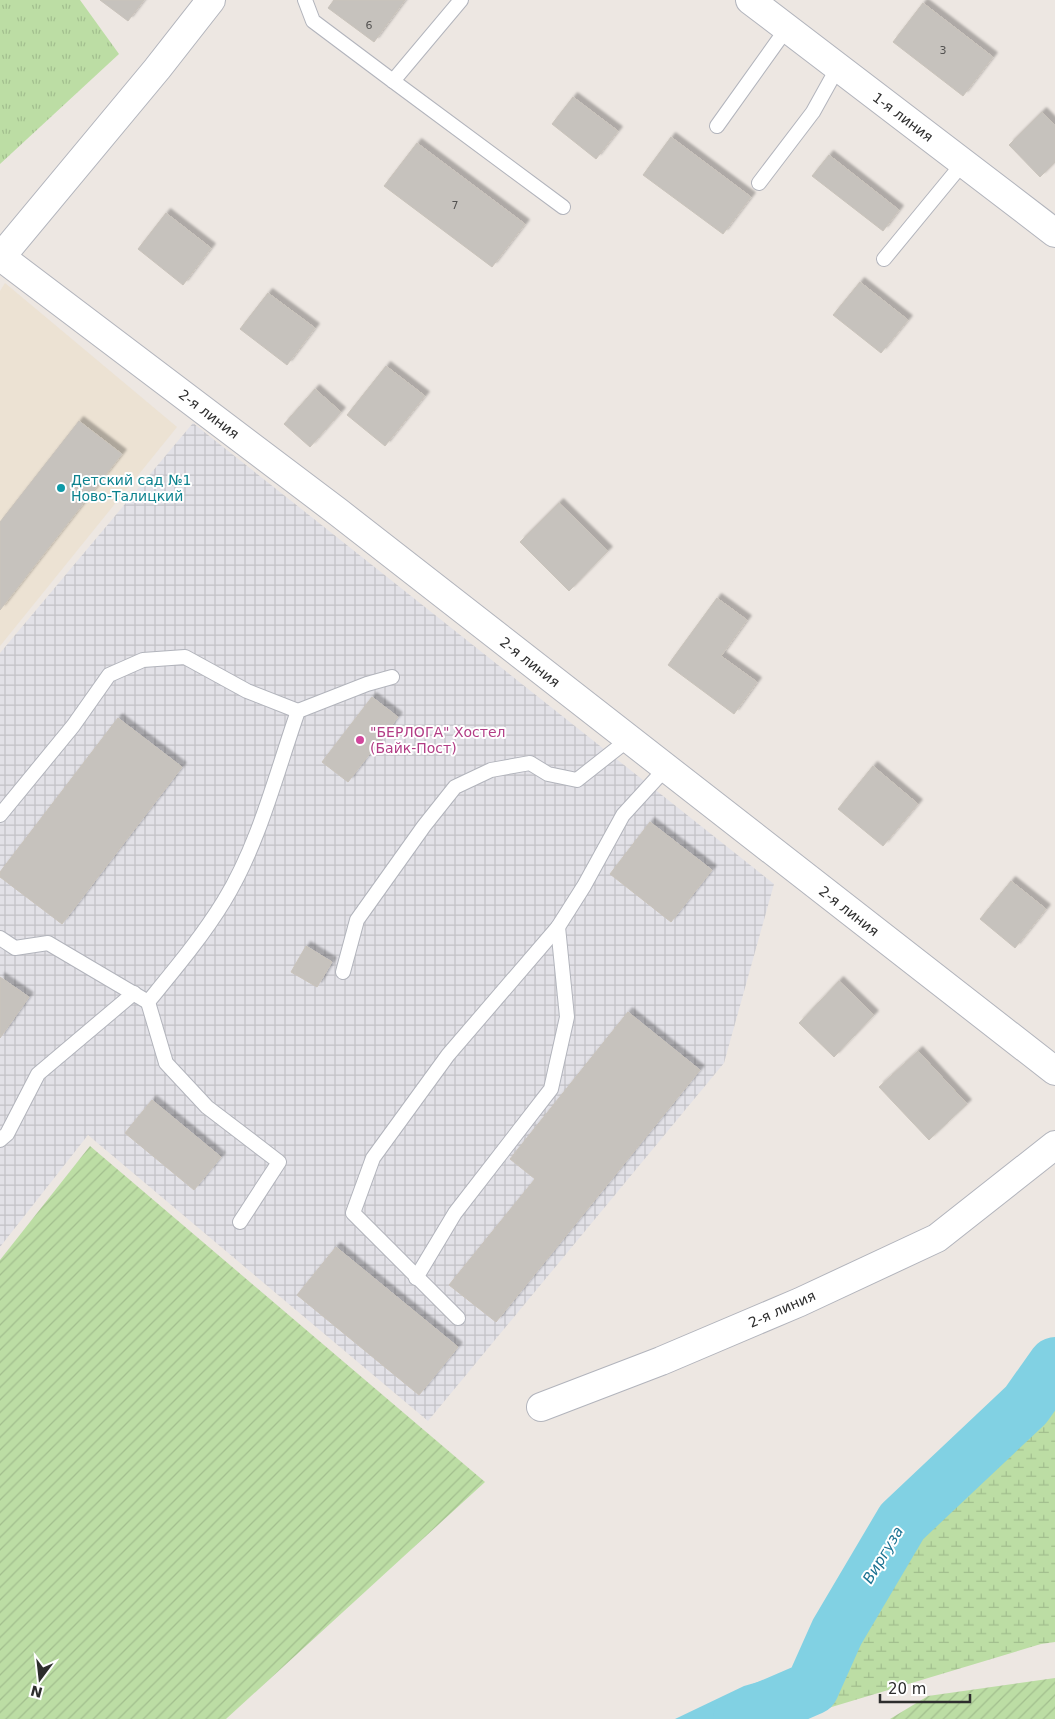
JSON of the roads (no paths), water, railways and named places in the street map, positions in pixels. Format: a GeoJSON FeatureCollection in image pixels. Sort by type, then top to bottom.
{"type":"FeatureCollection","features":[{"type":"Feature","properties":{"kind":"street"},"geometry":{"type":"LineString","coordinates":[[0,257],[157,69],[211,0]]}},
{"type":"Feature","properties":{"kind":"street","name":"1-я линия"},"geometry":{"type":"LineString","coordinates":[[750,0],[1055,233]]}},
{"type":"Feature","properties":{"kind":"street","name":"2-я линия"},"geometry":{"type":"LineString","coordinates":[[0,257],[330,506],[1055,1072]]}},
{"type":"Feature","properties":{"kind":"street","name":"2-я линия"},"geometry":{"type":"LineString","coordinates":[[541,1407],[662,1361],[800,1302],[937,1238],[1055,1145]]}},
{"type":"Feature","properties":{"kind":"lane"},"geometry":{"type":"LineString","coordinates":[[305,0],[313,21],[563,207]]}},
{"type":"Feature","properties":{"kind":"lane"},"geometry":{"type":"LineString","coordinates":[[393,81],[461,0]]}},
{"type":"Feature","properties":{"kind":"lane"},"geometry":{"type":"LineString","coordinates":[[717,126],[787,28]]}},
{"type":"Feature","properties":{"kind":"lane"},"geometry":{"type":"LineString","coordinates":[[759,183],[813,112],[838,67]]}},
{"type":"Feature","properties":{"kind":"lane"},"geometry":{"type":"LineString","coordinates":[[884,259],[963,163]]}},
{"type":"Feature","properties":{"kind":"lane"},"geometry":{"type":"LineString","coordinates":[[0,814],[73,726],[109,675],[143,660],[185,657],[246,691],[298,712],[367,684],[392,677]]}},
{"type":"Feature","properties":{"kind":"lane"},"geometry":{"type":"LineString","coordinates":[[148,1002],[184,958],[225,900],[255,837],[298,712]]}},
{"type":"Feature","properties":{"kind":"lane"},"geometry":{"type":"LineString","coordinates":[[343,972],[357,920],[424,826],[455,787],[490,770],[530,763],[548,774],[577,780],[628,739]]}},
{"type":"Feature","properties":{"kind":"lane"},"geometry":{"type":"LineString","coordinates":[[458,1318],[353,1213],[373,1158],[448,1055],[558,927],[584,886],[624,815],[666,768]]}},
{"type":"Feature","properties":{"kind":"lane"},"geometry":{"type":"LineString","coordinates":[[416,1278],[455,1213],[551,1089],[567,1017],[558,927]]}},
{"type":"Feature","properties":{"kind":"lane"},"geometry":{"type":"LineString","coordinates":[[0,938],[15,948],[48,943],[148,1002],[166,1063],[207,1107],[279,1162],[240,1222]]}},
{"type":"Feature","properties":{"kind":"lane"},"geometry":{"type":"LineString","coordinates":[[0,1140],[7,1134],[38,1074],[134,993]]}},
{"type":"Feature","properties":{"kind":"water"},"geometry":{"type":"Polygon","coordinates":[[[800,1670],[825,1709],[807,1719],[675,1719],[744,1686],[800,1670]]]}},
{"type":"Feature","properties":{"kind":"waterway","name":"Виргуза"},"geometry":{"type":"LineString","coordinates":[[740,1719],[812,1688],[837,1632],[902,1522],[1026,1405],[1055,1364]]}},
{"type":"Feature","properties":{"kind":"place","name":"Детский сад №1 Ново-Талицкий"},"geometry":{"type":"Point","coordinates":[61,488]}},
{"type":"Feature","properties":{"kind":"place","name":"\"БЕРЛОГА\" Хостел (Байк-Пост)"},"geometry":{"type":"Point","coordinates":[360,740]}}]}
